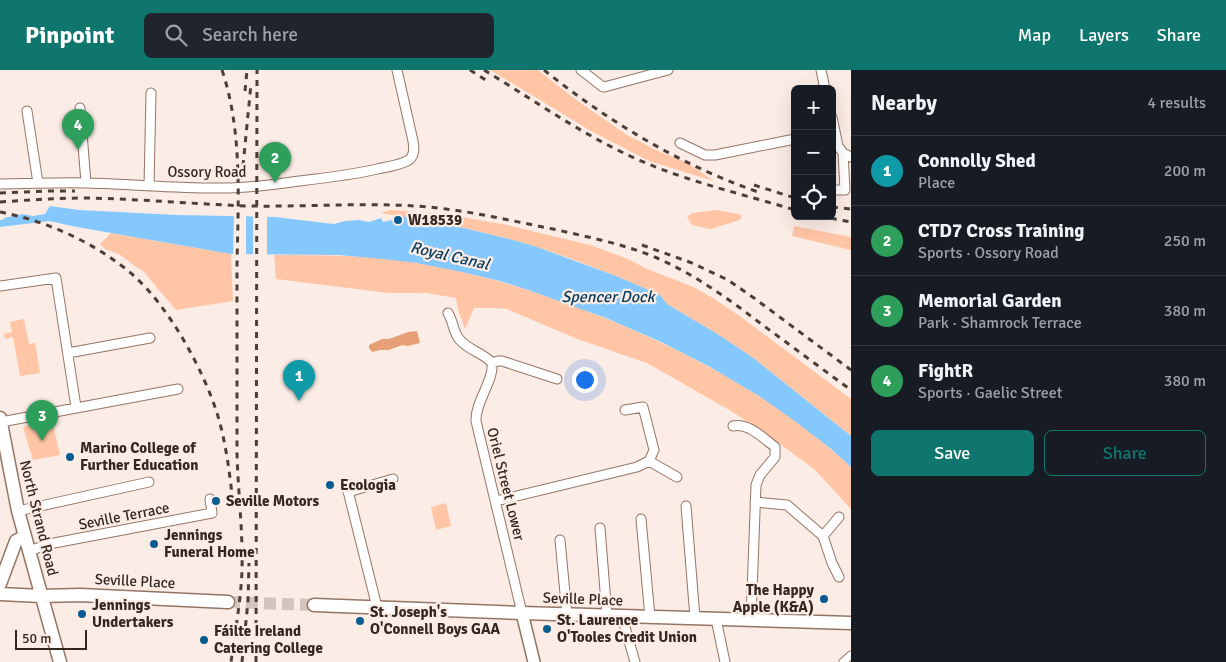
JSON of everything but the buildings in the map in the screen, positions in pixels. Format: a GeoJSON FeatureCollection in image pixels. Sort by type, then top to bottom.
{"type":"FeatureCollection","features":[{"type":"Feature","properties":{"kind":"main road","name":"North Strand Road"},"geometry":{"type":"LineString","coordinates":[[0,420],[18,511],[60,662]]}},
{"type":"Feature","properties":{"kind":"main road"},"geometry":{"type":"LineString","coordinates":[[0,584],[16,541],[25,536]]}},
{"type":"Feature","properties":{"kind":"main road","name":"Seville Place"},"geometry":{"type":"LineString","coordinates":[[0,594],[80,595],[228,602]]}},
{"type":"Feature","properties":{"kind":"main road","name":"Seville Place"},"geometry":{"type":"LineString","coordinates":[[314,605],[851,623]]}},
{"type":"Feature","properties":{"kind":"street","name":"Ossory Road"},"geometry":{"type":"LineString","coordinates":[[0,184],[86,183],[218,189],[283,184],[366,172],[403,163],[413,156],[414,151],[396,70]]}},
{"type":"Feature","properties":{"kind":"street"},"geometry":{"type":"LineString","coordinates":[[580,70],[602,87],[668,70]]}},
{"type":"Feature","properties":{"kind":"street"},"geometry":{"type":"LineString","coordinates":[[821,70],[824,85]]}},
{"type":"Feature","properties":{"kind":"street"},"geometry":{"type":"LineString","coordinates":[[149,186],[152,93]]}},
{"type":"Feature","properties":{"kind":"street"},"geometry":{"type":"LineString","coordinates":[[80,108],[86,183]]}},
{"type":"Feature","properties":{"kind":"street"},"geometry":{"type":"LineString","coordinates":[[27,111],[38,183]]}},
{"type":"Feature","properties":{"kind":"street"},"geometry":{"type":"LineString","coordinates":[[836,138],[838,146],[847,155],[848,192]]}},
{"type":"Feature","properties":{"kind":"street"},"geometry":{"type":"LineString","coordinates":[[680,143],[704,155],[715,155],[791,140]]}},
{"type":"Feature","properties":{"kind":"street"},"geometry":{"type":"LineString","coordinates":[[0,286],[56,278],[76,408]]}},
{"type":"Feature","properties":{"kind":"street"},"geometry":{"type":"LineString","coordinates":[[448,313],[456,335],[460,340],[492,363],[502,361],[557,379]]}},
{"type":"Feature","properties":{"kind":"street"},"geometry":{"type":"LineString","coordinates":[[68,354],[150,338]]}},
{"type":"Feature","properties":{"kind":"street","name":"Oriel Street Lower"},"geometry":{"type":"LineString","coordinates":[[492,363],[492,370],[476,417],[522,613]]}},
{"type":"Feature","properties":{"kind":"street"},"geometry":{"type":"LineString","coordinates":[[0,420],[178,389]]}},
{"type":"Feature","properties":{"kind":"street"},"geometry":{"type":"LineString","coordinates":[[496,501],[637,467],[649,461],[654,450],[643,407],[625,410]]}},
{"type":"Feature","properties":{"kind":"street"},"geometry":{"type":"LineString","coordinates":[[733,426],[739,425],[750,429],[775,447],[775,457],[760,475],[756,485],[751,620]]}},
{"type":"Feature","properties":{"kind":"street"},"geometry":{"type":"LineString","coordinates":[[649,461],[677,477]]}},
{"type":"Feature","properties":{"kind":"street"},"geometry":{"type":"LineString","coordinates":[[377,608],[347,488],[393,480]]}},
{"type":"Feature","properties":{"kind":"street"},"geometry":{"type":"LineString","coordinates":[[18,511],[149,482]]}},
{"type":"Feature","properties":{"kind":"street","name":"Seville Terrace"},"geometry":{"type":"LineString","coordinates":[[29,551],[49,544],[212,513],[210,499]]}},
{"type":"Feature","properties":{"kind":"street"},"geometry":{"type":"LineString","coordinates":[[755,502],[787,505],[823,536],[839,577]]}},
{"type":"Feature","properties":{"kind":"street"},"geometry":{"type":"LineString","coordinates":[[686,506],[695,618]]}},
{"type":"Feature","properties":{"kind":"street"},"geometry":{"type":"LineString","coordinates":[[823,536],[839,517]]}},
{"type":"Feature","properties":{"kind":"street"},"geometry":{"type":"LineString","coordinates":[[641,519],[650,617]]}},
{"type":"Feature","properties":{"kind":"street"},"geometry":{"type":"LineString","coordinates":[[600,528],[607,616]]}},
{"type":"Feature","properties":{"kind":"street"},"geometry":{"type":"LineString","coordinates":[[560,540],[567,614]]}},
{"type":"Feature","properties":{"kind":"street"},"geometry":{"type":"LineString","coordinates":[[522,613],[534,662]]}},
{"type":"Feature","properties":{"kind":"street"},"geometry":{"type":"LineString","coordinates":[[622,616],[635,662]]}},
{"type":"Feature","properties":{"kind":"street"},"geometry":{"type":"LineString","coordinates":[[716,619],[725,662]]}},
{"type":"Feature","properties":{"kind":"street"},"geometry":{"type":"LineString","coordinates":[[844,662],[851,655]]}},
{"type":"Feature","properties":{"kind":"shaded area"},"geometry":{"type":"Polygon","coordinates":[[[490,70],[538,70],[575,99],[627,135],[660,152],[686,162],[714,181],[649,161],[591,131],[490,70]]]}},
{"type":"Feature","properties":{"kind":"shaded area"},"geometry":{"type":"Polygon","coordinates":[[[390,210],[444,214],[507,225],[590,245],[691,286],[741,317],[851,399],[851,436],[752,357],[667,304],[660,295],[575,260],[537,247],[468,229],[381,213],[390,210]]]}},
{"type":"Feature","properties":{"kind":"shaded area"},"geometry":{"type":"Polygon","coordinates":[[[717,210],[742,215],[740,220],[710,229],[692,225],[687,217],[692,213],[717,210]]]}},
{"type":"Feature","properties":{"kind":"shaded area"},"geometry":{"type":"Polygon","coordinates":[[[794,226],[851,237],[851,250],[792,236],[794,226]]]}},
{"type":"Feature","properties":{"kind":"shaded area"},"geometry":{"type":"Polygon","coordinates":[[[111,233],[231,254],[233,301],[176,310],[143,271],[119,254],[105,249],[100,244],[111,233]]]}},
{"type":"Feature","properties":{"kind":"shaded area"},"geometry":{"type":"Polygon","coordinates":[[[274,255],[364,257],[400,260],[445,268],[523,288],[624,326],[699,361],[728,377],[783,412],[818,439],[851,467],[851,509],[814,469],[769,436],[731,411],[649,364],[575,338],[507,309],[474,308],[465,329],[456,298],[426,293],[389,293],[276,279],[274,255]]]}},
{"type":"Feature","properties":{"kind":"shaded area"},"geometry":{"type":"Polygon","coordinates":[[[24,319],[29,344],[35,343],[40,373],[20,376],[13,337],[5,339],[4,334],[12,332],[10,322],[24,319]]]}},
{"type":"Feature","properties":{"kind":"shaded area"},"geometry":{"type":"Polygon","coordinates":[[[417,331],[420,343],[372,352],[369,348],[369,345],[382,339],[389,339],[408,332],[417,331]]]}},
{"type":"Feature","properties":{"kind":"shaded area"},"geometry":{"type":"Polygon","coordinates":[[[52,420],[60,455],[33,460],[23,427],[52,420]]]}},
{"type":"Feature","properties":{"kind":"shaded area"},"geometry":{"type":"Polygon","coordinates":[[[446,503],[451,526],[436,530],[431,507],[446,503]]]}},
{"type":"Feature","properties":{"kind":"water"},"geometry":{"type":"Polygon","coordinates":[[[50,206],[79,210],[177,215],[275,217],[334,224],[359,220],[369,222],[381,218],[383,222],[392,220],[395,215],[468,229],[537,247],[616,276],[660,295],[667,304],[752,357],[851,436],[851,467],[796,422],[759,396],[710,367],[661,342],[606,318],[531,291],[500,281],[417,263],[338,255],[231,254],[49,221],[0,227],[0,220],[4,218],[23,214],[33,216],[45,214],[50,206]]]}},
{"type":"Feature","properties":{"kind":"pier"},"geometry":{"type":"Polygon","coordinates":[[[234,214],[246,214],[246,257],[233,257],[234,214]]]}},
{"type":"Feature","properties":{"kind":"pier"},"geometry":{"type":"Polygon","coordinates":[[[253,214],[267,215],[267,257],[253,257],[253,214]]]}},
{"type":"Feature","properties":{"kind":"tunnel"},"geometry":{"type":"LineString","coordinates":[[228,602],[314,605]]}},
{"type":"Feature","properties":{"kind":"railway"},"geometry":{"type":"LineString","coordinates":[[222,70],[233,118],[238,168],[237,453],[242,570],[231,662]]}},
{"type":"Feature","properties":{"kind":"railway"},"geometry":{"type":"LineString","coordinates":[[245,91],[247,70]]}},
{"type":"Feature","properties":{"kind":"railway"},"geometry":{"type":"LineString","coordinates":[[256,662],[257,70]]}},
{"type":"Feature","properties":{"kind":"railway"},"geometry":{"type":"LineString","coordinates":[[470,70],[489,82]]}},
{"type":"Feature","properties":{"kind":"railway"},"geometry":{"type":"LineString","coordinates":[[484,70],[563,120],[604,143],[646,163],[682,177],[791,209]]}},
{"type":"Feature","properties":{"kind":"railway"},"geometry":{"type":"LineString","coordinates":[[544,70],[620,125],[647,141],[703,170],[761,193]]}},
{"type":"Feature","properties":{"kind":"railway"},"geometry":{"type":"LineString","coordinates":[[243,166],[251,84]]}},
{"type":"Feature","properties":{"kind":"railway"},"geometry":{"type":"LineString","coordinates":[[754,185],[791,197]]}},
{"type":"Feature","properties":{"kind":"railway"},"geometry":{"type":"LineString","coordinates":[[0,193],[75,191]]}},
{"type":"Feature","properties":{"kind":"railway"},"geometry":{"type":"LineString","coordinates":[[0,202],[86,198],[248,206],[361,205],[429,207],[491,216],[553,229],[632,249],[657,258],[685,272],[725,298],[851,390]]}},
{"type":"Feature","properties":{"kind":"railway"},"geometry":{"type":"LineString","coordinates":[[836,207],[851,209]]}},
{"type":"Feature","properties":{"kind":"railway"},"geometry":{"type":"LineString","coordinates":[[0,212],[53,227],[87,243],[119,263],[146,288],[183,339],[211,395],[222,433],[232,495]]}},
{"type":"Feature","properties":{"kind":"railway"},"geometry":{"type":"LineString","coordinates":[[836,219],[851,222]]}},
{"type":"Feature","properties":{"kind":"railway"},"geometry":{"type":"LineString","coordinates":[[642,245],[692,263],[728,280],[851,370]]}},
{"type":"Feature","properties":{"kind":"railway"},"geometry":{"type":"LineString","coordinates":[[242,662],[248,601],[249,563]]}},
{"type":"Feature","properties":{"kind":"place","name":"FightR"},"geometry":{"type":"Point","coordinates":[78,150]}},
{"type":"Feature","properties":{"kind":"place","name":"CTD7 Cross Training"},"geometry":{"type":"Point","coordinates":[275,183]}},
{"type":"Feature","properties":{"kind":"place","name":"W18539"},"geometry":{"type":"Point","coordinates":[398,220]}},
{"type":"Feature","properties":{"kind":"place","name":"Connolly Shed"},"geometry":{"type":"Point","coordinates":[299,401]}},
{"type":"Feature","properties":{"kind":"place","name":"Memorial Garden"},"geometry":{"type":"Point","coordinates":[42,441]}},
{"type":"Feature","properties":{"kind":"place","name":"Marino College of Further Education"},"geometry":{"type":"Point","coordinates":[70,457]}},
{"type":"Feature","properties":{"kind":"place","name":"Ecologia"},"geometry":{"type":"Point","coordinates":[330,485]}},
{"type":"Feature","properties":{"kind":"place","name":"Seville Motors"},"geometry":{"type":"Point","coordinates":[216,501]}},
{"type":"Feature","properties":{"kind":"place","name":"Jennings Funeral Home"},"geometry":{"type":"Point","coordinates":[154,544]}},
{"type":"Feature","properties":{"kind":"place","name":"The Happy Apple (K&A)"},"geometry":{"type":"Point","coordinates":[824,599]}},
{"type":"Feature","properties":{"kind":"place","name":"Jennings Undertakers"},"geometry":{"type":"Point","coordinates":[82,614]}},
{"type":"Feature","properties":{"kind":"place","name":"St. Joseph's O'Connell Boys GAA"},"geometry":{"type":"Point","coordinates":[360,621]}},
{"type":"Feature","properties":{"kind":"place","name":"St. Laurence O'Tooles Credit Union"},"geometry":{"type":"Point","coordinates":[547,629]}},
{"type":"Feature","properties":{"kind":"place","name":"Fáilte Ireland Catering College"},"geometry":{"type":"Point","coordinates":[204,640]}},
{"type":"Feature","properties":{"kind":"water label","name":"Royal Canal"},"geometry":{"type":"Point","coordinates":[450,255]}},
{"type":"Feature","properties":{"kind":"water label","name":"Spencer Dock"},"geometry":{"type":"Point","coordinates":[608,296]}}]}
